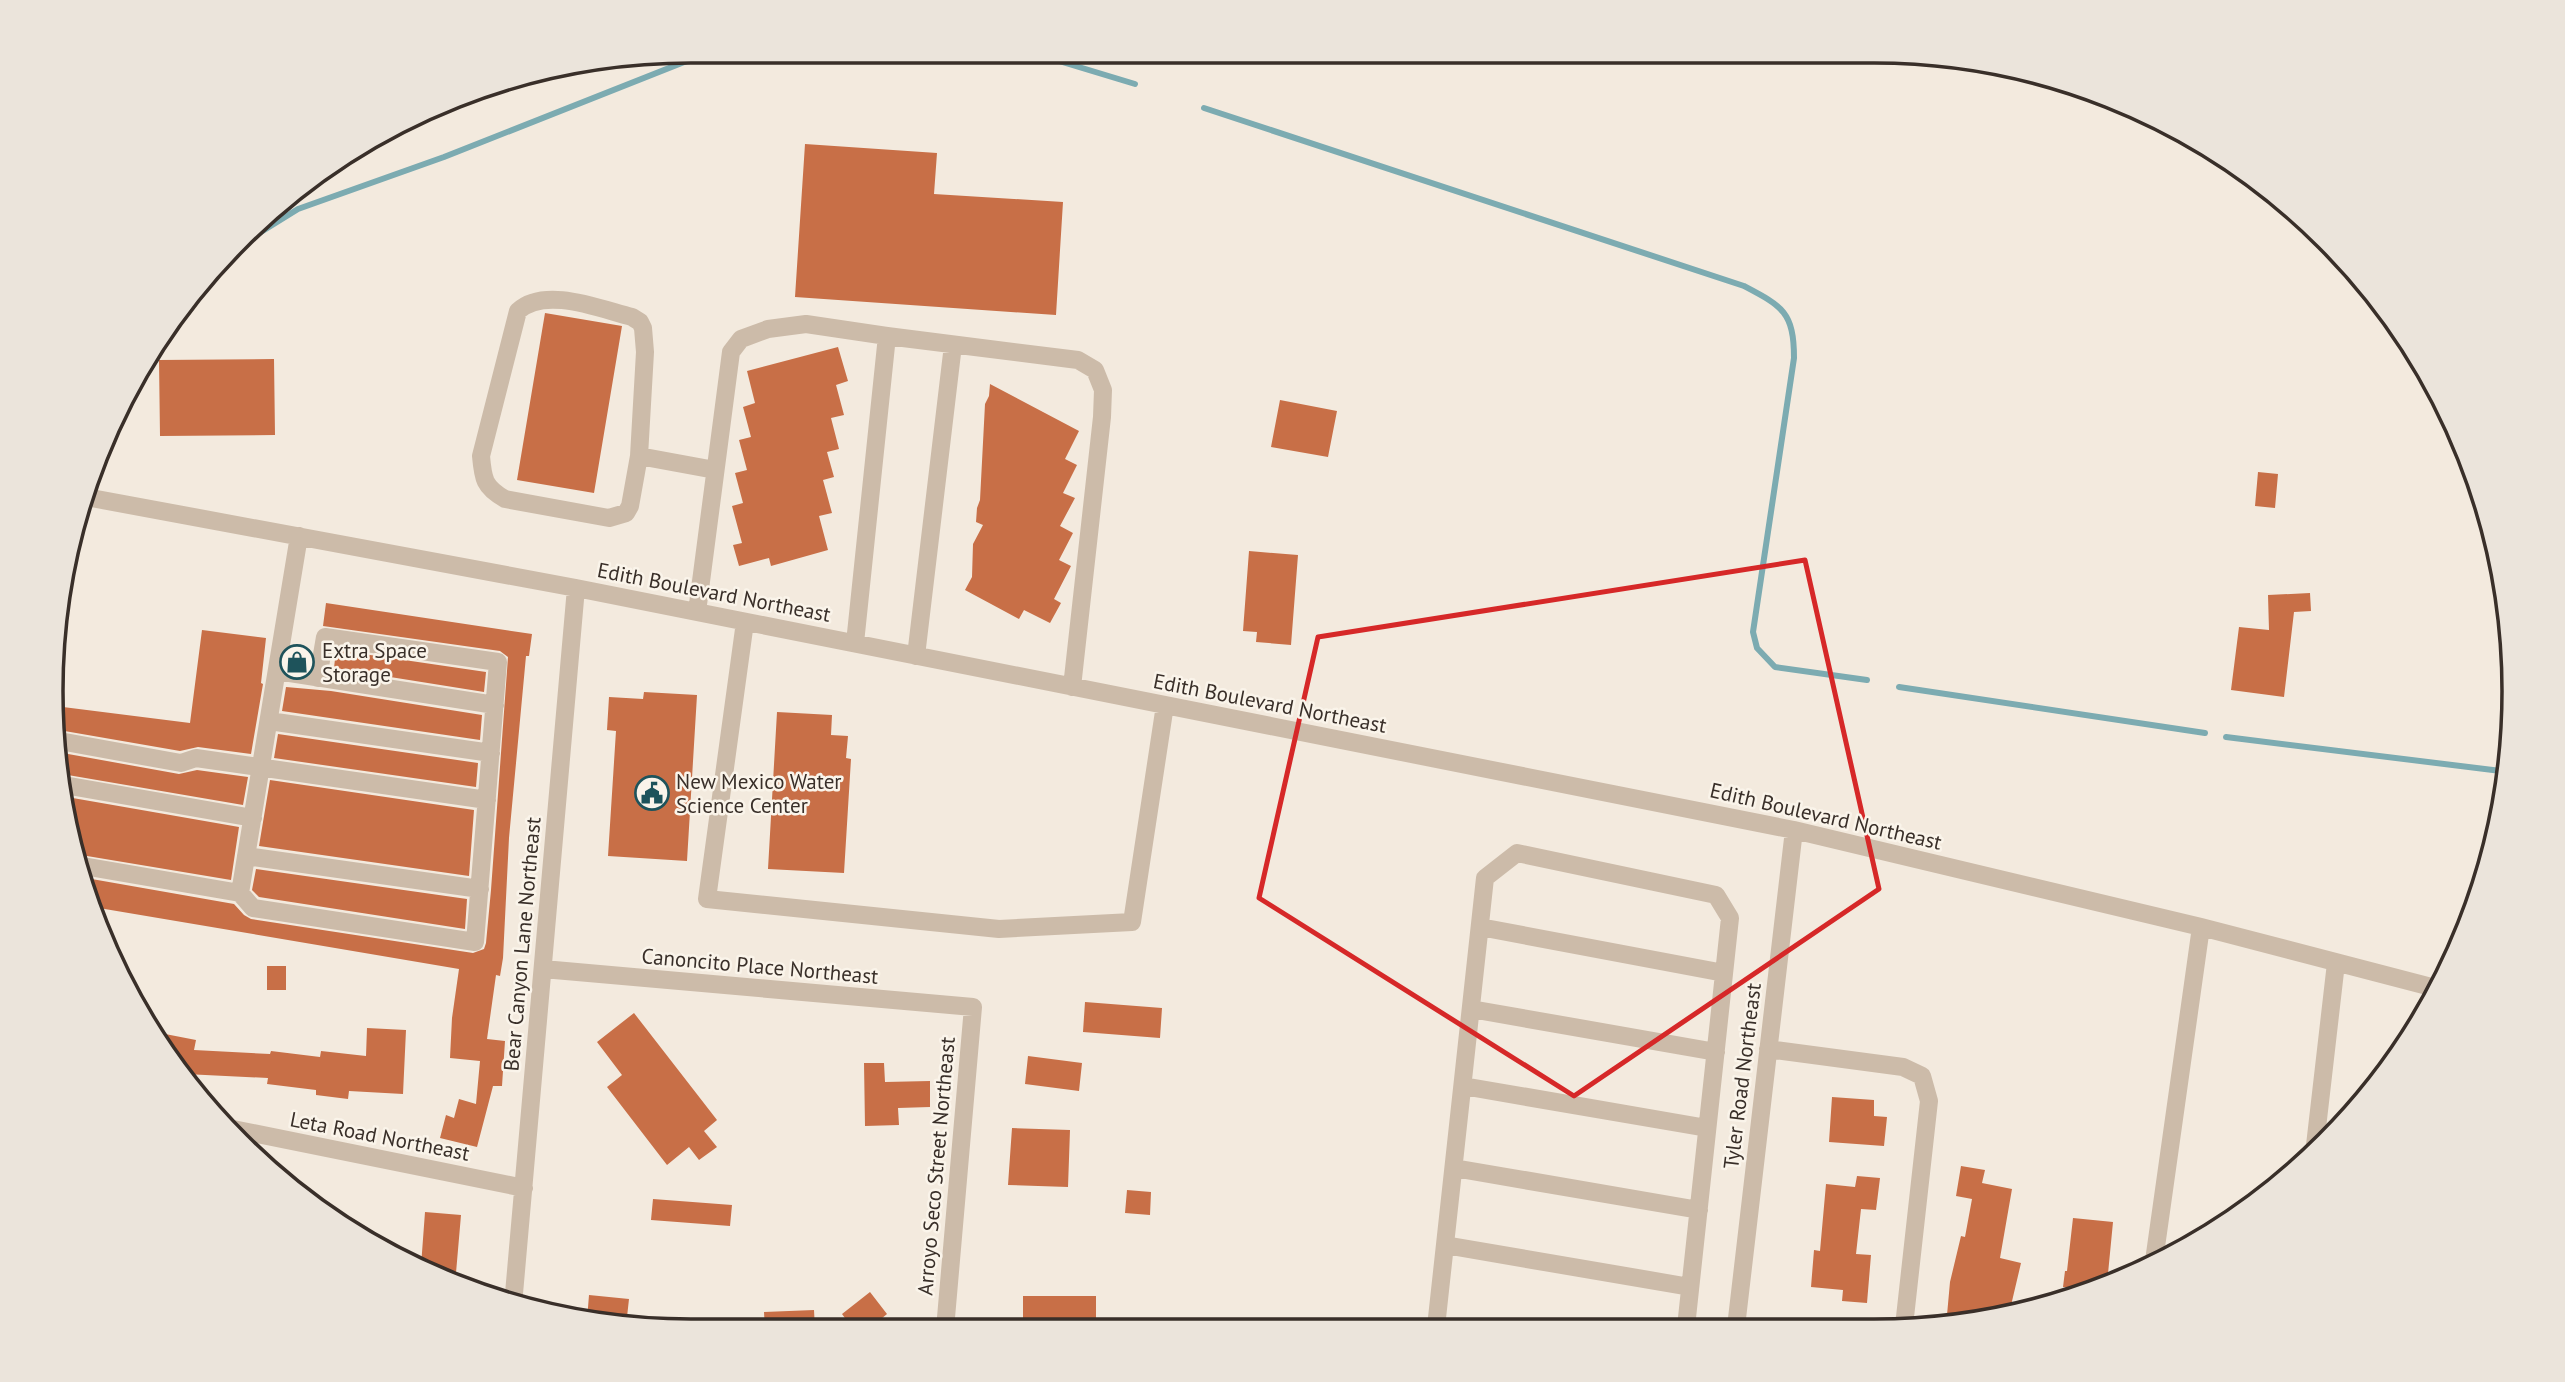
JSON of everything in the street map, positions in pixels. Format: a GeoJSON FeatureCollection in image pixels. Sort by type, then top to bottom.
{"type":"FeatureCollection","features":[{"type":"Feature","properties":{"kind":"street"},"geometry":{"type":"LineString","coordinates":[[559,299],[632,317],[640,322],[645,352],[639,456],[630,506],[626,513],[617,517],[608,518],[505,499],[493,493],[483,480],[481,456],[518,310],[527,302],[559,299]]}},
{"type":"Feature","properties":{"kind":"street"},"geometry":{"type":"LineString","coordinates":[[697,612],[730,352],[741,339],[768,329],[806,324],[1078,360],[1095,370],[1103,390],[1072,687]]}},
{"type":"Feature","properties":{"kind":"street"},"geometry":{"type":"LineString","coordinates":[[855,643],[887,336]]}},
{"type":"Feature","properties":{"kind":"street"},"geometry":{"type":"LineString","coordinates":[[916,656],[953,345]]}},
{"type":"Feature","properties":{"kind":"street"},"geometry":{"type":"LineString","coordinates":[[639,456],[715,470]]}},
{"type":"Feature","properties":{"kind":"street","name":"Edith Boulevard Northeast"},"geometry":{"type":"LineString","coordinates":[[93,497],[576,588],[1794,830],[2201,927],[2428,986]]}},
{"type":"Feature","properties":{"kind":"street"},"geometry":{"type":"LineString","coordinates":[[240,893],[299,536]]}},
{"type":"Feature","properties":{"kind":"street","name":"Bear Canyon Lane Northeast"},"geometry":{"type":"LineString","coordinates":[[514,1294],[576,588]]}},
{"type":"Feature","properties":{"kind":"street"},"geometry":{"type":"LineString","coordinates":[[745,622],[707,899],[999,929],[1132,922],[1165,705]]}},
{"type":"Feature","properties":{"kind":"street"},"geometry":{"type":"LineString","coordinates":[[88,867],[240,893],[253,908],[475,942],[498,662],[325,637],[318,678]]}},
{"type":"Feature","properties":{"kind":"street"},"geometry":{"type":"LineString","coordinates":[[277,671],[495,705]]}},
{"type":"Feature","properties":{"kind":"street"},"geometry":{"type":"LineString","coordinates":[[269,721],[491,753]]}},
{"type":"Feature","properties":{"kind":"street"},"geometry":{"type":"LineString","coordinates":[[65,742],[181,763],[196,758],[486,800]]}},
{"type":"Feature","properties":{"kind":"street"},"geometry":{"type":"LineString","coordinates":[[70,786],[253,818]]}},
{"type":"Feature","properties":{"kind":"street","name":"Tyler Road Northeast"},"geometry":{"type":"LineString","coordinates":[[1737,1319],[1794,830]]}},
{"type":"Feature","properties":{"kind":"street"},"geometry":{"type":"LineString","coordinates":[[1440,1319],[1445,1245],[1485,878],[1517,853],[1716,895],[1730,918],[1687,1319]]}},
{"type":"Feature","properties":{"kind":"street"},"geometry":{"type":"LineString","coordinates":[[246,856],[480,889]]}},
{"type":"Feature","properties":{"kind":"street"},"geometry":{"type":"LineString","coordinates":[[1480,927],[1724,973]]}},
{"type":"Feature","properties":{"kind":"street"},"geometry":{"type":"LineString","coordinates":[[2155,1252],[2201,927]]}},
{"type":"Feature","properties":{"kind":"street"},"geometry":{"type":"LineString","coordinates":[[2316,1137],[2336,963]]}},
{"type":"Feature","properties":{"kind":"street","name":"Canoncito Place Northeast"},"geometry":{"type":"LineString","coordinates":[[542,969],[973,1007]]}},
{"type":"Feature","properties":{"kind":"street","name":"Arroyo Seco Street Northeast"},"geometry":{"type":"LineString","coordinates":[[946,1319],[973,1007]]}},
{"type":"Feature","properties":{"kind":"street"},"geometry":{"type":"LineString","coordinates":[[1471,1009],[1716,1052]]}},
{"type":"Feature","properties":{"kind":"street"},"geometry":{"type":"LineString","coordinates":[[1768,1049],[1903,1068],[1922,1076],[1928,1101],[1905,1318]]}},
{"type":"Feature","properties":{"kind":"street"},"geometry":{"type":"LineString","coordinates":[[1463,1086],[1707,1128]]}},
{"type":"Feature","properties":{"kind":"street","name":"Leta Road Northeast"},"geometry":{"type":"LineString","coordinates":[[243,1131],[524,1188]]}},
{"type":"Feature","properties":{"kind":"street"},"geometry":{"type":"LineString","coordinates":[[1454,1168],[1699,1210]]}},
{"type":"Feature","properties":{"kind":"street"},"geometry":{"type":"LineString","coordinates":[[1445,1245],[1690,1287]]}},
{"type":"Feature","properties":{"kind":"highlighted area"},"geometry":{"type":"Polygon","coordinates":[[[1805,560],[1879,889],[1574,1096],[1259,898],[1318,637],[1805,560]]]}},
{"type":"Feature","properties":{"kind":"building"},"geometry":{"type":"Polygon","coordinates":[[[805,144],[937,153],[934,194],[1063,202],[1056,315],[795,297],[805,144]]]}},
{"type":"Feature","properties":{"kind":"building"},"geometry":{"type":"Polygon","coordinates":[[[545,313],[622,326],[594,493],[517,480],[545,313]]]}},
{"type":"Feature","properties":{"kind":"building"},"geometry":{"type":"Polygon","coordinates":[[[838,347],[848,381],[836,385],[844,415],[831,418],[839,449],[827,452],[834,477],[823,480],[832,513],[819,516],[828,550],[771,566],[769,558],[739,566],[733,545],[742,543],[732,506],[743,503],[735,473],[747,470],[739,440],[751,437],[743,407],[755,403],[747,371],[838,347]]]}},
{"type":"Feature","properties":{"kind":"building"},"geometry":{"type":"Polygon","coordinates":[[[274,359],[275,435],[160,436],[159,360],[274,359]]]}},
{"type":"Feature","properties":{"kind":"building"},"geometry":{"type":"Polygon","coordinates":[[[990,384],[1079,431],[1065,459],[1077,465],[1063,493],[1075,498],[1060,526],[1073,533],[1059,560],[1071,566],[1054,599],[1061,603],[1050,623],[1024,610],[1019,619],[965,590],[972,577],[973,544],[983,525],[976,522],[980,500],[985,404],[990,384]]]}},
{"type":"Feature","properties":{"kind":"building"},"geometry":{"type":"Polygon","coordinates":[[[1280,400],[1337,411],[1328,457],[1271,447],[1280,400]]]}},
{"type":"Feature","properties":{"kind":"building"},"geometry":{"type":"Polygon","coordinates":[[[2258,472],[2278,474],[2275,508],[2255,506],[2258,472]]]}},
{"type":"Feature","properties":{"kind":"building"},"geometry":{"type":"Polygon","coordinates":[[[1249,551],[1298,555],[1291,645],[1256,642],[1257,632],[1243,631],[1249,551]]]}},
{"type":"Feature","properties":{"kind":"building"},"geometry":{"type":"Polygon","coordinates":[[[2310,593],[2311,611],[2294,612],[2284,697],[2231,690],[2239,627],[2269,630],[2268,595],[2310,593]]]}},
{"type":"Feature","properties":{"kind":"building"},"geometry":{"type":"Polygon","coordinates":[[[326,603],[532,634],[529,656],[526,656],[509,838],[503,958],[500,976],[496,975],[487,1039],[505,1041],[502,1086],[493,1086],[477,1147],[440,1138],[446,1115],[454,1118],[459,1099],[476,1104],[480,1061],[450,1058],[459,969],[102,909],[92,879],[234,904],[251,919],[473,953],[484,949],[491,890],[508,657],[500,651],[323,626],[326,603]]]}},
{"type":"Feature","properties":{"kind":"building"},"geometry":{"type":"Polygon","coordinates":[[[202,630],[266,638],[263,684],[251,754],[198,747],[180,751],[64,731],[63,707],[190,723],[202,630]]]}},
{"type":"Feature","properties":{"kind":"building"},"geometry":{"type":"Polygon","coordinates":[[[336,650],[486,672],[484,692],[334,668],[336,650]]]}},
{"type":"Feature","properties":{"kind":"building"},"geometry":{"type":"Polygon","coordinates":[[[286,687],[331,691],[482,715],[480,740],[282,711],[286,687]]]}},
{"type":"Feature","properties":{"kind":"building","name":"New Mexico Water Science Center"},"geometry":{"type":"Polygon","coordinates":[[[644,692],[697,695],[687,861],[608,856],[616,731],[607,730],[609,697],[643,699],[644,692]]]}},
{"type":"Feature","properties":{"kind":"building"},"geometry":{"type":"Polygon","coordinates":[[[777,712],[832,715],[831,735],[848,736],[846,758],[851,759],[844,873],[768,869],[777,712]]]}},
{"type":"Feature","properties":{"kind":"building"},"geometry":{"type":"Polygon","coordinates":[[[278,734],[478,763],[476,787],[274,758],[278,734]]]}},
{"type":"Feature","properties":{"kind":"building"},"geometry":{"type":"Polygon","coordinates":[[[66,754],[179,774],[197,770],[248,777],[243,805],[68,775],[66,754]]]}},
{"type":"Feature","properties":{"kind":"building"},"geometry":{"type":"Polygon","coordinates":[[[270,780],[474,810],[469,876],[259,846],[270,780]]]}},
{"type":"Feature","properties":{"kind":"building"},"geometry":{"type":"Polygon","coordinates":[[[72,798],[239,827],[231,880],[84,856],[72,798]]]}},
{"type":"Feature","properties":{"kind":"building"},"geometry":{"type":"Polygon","coordinates":[[[256,869],[467,899],[465,929],[259,897],[252,890],[256,869]]]}},
{"type":"Feature","properties":{"kind":"building"},"geometry":{"type":"Polygon","coordinates":[[[267,966],[286,966],[286,990],[267,990],[267,966]]]}},
{"type":"Feature","properties":{"kind":"building"},"geometry":{"type":"Polygon","coordinates":[[[1085,1002],[1162,1008],[1160,1038],[1083,1032],[1085,1002]]]}},
{"type":"Feature","properties":{"kind":"building"},"geometry":{"type":"Polygon","coordinates":[[[634,1013],[717,1120],[704,1131],[717,1147],[699,1160],[689,1147],[667,1165],[607,1087],[622,1075],[597,1042],[634,1013]]]}},
{"type":"Feature","properties":{"kind":"building"},"geometry":{"type":"Polygon","coordinates":[[[367,1028],[406,1030],[403,1094],[349,1091],[348,1099],[316,1095],[316,1090],[267,1084],[268,1078],[194,1074],[165,1034],[196,1040],[194,1050],[270,1054],[271,1051],[320,1057],[321,1051],[366,1056],[367,1028]]]}},
{"type":"Feature","properties":{"kind":"building"},"geometry":{"type":"Polygon","coordinates":[[[1028,1056],[1082,1063],[1079,1091],[1025,1084],[1028,1056]]]}},
{"type":"Feature","properties":{"kind":"building"},"geometry":{"type":"Polygon","coordinates":[[[864,1063],[884,1063],[885,1082],[930,1081],[930,1107],[898,1108],[899,1125],[865,1126],[864,1063]]]}},
{"type":"Feature","properties":{"kind":"building"},"geometry":{"type":"Polygon","coordinates":[[[1832,1097],[1874,1100],[1874,1116],[1887,1117],[1884,1146],[1829,1142],[1832,1097]]]}},
{"type":"Feature","properties":{"kind":"building"},"geometry":{"type":"Polygon","coordinates":[[[1012,1128],[1070,1130],[1068,1187],[1008,1185],[1012,1128]]]}},
{"type":"Feature","properties":{"kind":"building"},"geometry":{"type":"Polygon","coordinates":[[[1961,1166],[1985,1170],[1982,1183],[2012,1189],[2000,1258],[2021,1263],[2011,1304],[1947,1315],[1950,1282],[1961,1236],[1965,1237],[1972,1199],[1956,1196],[1961,1166]]]}},
{"type":"Feature","properties":{"kind":"building"},"geometry":{"type":"Polygon","coordinates":[[[1857,1176],[1880,1178],[1876,1210],[1861,1209],[1856,1254],[1871,1255],[1867,1303],[1842,1301],[1843,1290],[1811,1287],[1814,1250],[1820,1251],[1826,1184],[1855,1187],[1857,1176]]]}},
{"type":"Feature","properties":{"kind":"building"},"geometry":{"type":"Polygon","coordinates":[[[1127,1190],[1151,1192],[1150,1215],[1125,1213],[1127,1190]]]}},
{"type":"Feature","properties":{"kind":"building"},"geometry":{"type":"Polygon","coordinates":[[[653,1199],[732,1205],[730,1226],[651,1220],[653,1199]]]}},
{"type":"Feature","properties":{"kind":"building"},"geometry":{"type":"Polygon","coordinates":[[[425,1212],[461,1215],[456,1273],[422,1258],[425,1212]]]}},
{"type":"Feature","properties":{"kind":"building"},"geometry":{"type":"Polygon","coordinates":[[[2073,1218],[2113,1222],[2108,1273],[2070,1288],[2063,1287],[2073,1218]]]}},
{"type":"Feature","properties":{"kind":"building"},"geometry":{"type":"Polygon","coordinates":[[[870,1292],[887,1314],[881,1319],[846,1319],[842,1314],[870,1292]]]}},
{"type":"Feature","properties":{"kind":"building"},"geometry":{"type":"Polygon","coordinates":[[[589,1295],[629,1299],[627,1316],[588,1310],[589,1295]]]}},
{"type":"Feature","properties":{"kind":"building"},"geometry":{"type":"Polygon","coordinates":[[[1023,1296],[1096,1296],[1096,1319],[1023,1319],[1023,1296]]]}},
{"type":"Feature","properties":{"kind":"building"},"geometry":{"type":"Polygon","coordinates":[[[814,1310],[814,1319],[764,1319],[764,1312],[814,1310]]]}},
{"type":"Feature","properties":{"kind":"waterway"},"geometry":{"type":"LineString","coordinates":[[267,228],[298,209],[444,157],[681,63]]}},
{"type":"Feature","properties":{"kind":"waterway"},"geometry":{"type":"LineString","coordinates":[[1066,63],[1135,84]]}},
{"type":"Feature","properties":{"kind":"waterway"},"geometry":{"type":"LineString","coordinates":[[1204,108],[1744,286],[1777,305],[1792,330],[1794,358],[1753,632],[1757,648],[1775,667],[1867,680]]}},
{"type":"Feature","properties":{"kind":"waterway"},"geometry":{"type":"LineString","coordinates":[[1899,687],[2205,733]]}},
{"type":"Feature","properties":{"kind":"waterway"},"geometry":{"type":"LineString","coordinates":[[2226,737],[2497,771]]}},
{"type":"Feature","properties":{"kind":"place","name":"Extra Space Storage"},"geometry":{"type":"Point","coordinates":[297,662]}},
{"type":"Feature","properties":{"kind":"place","name":"New Mexico Water Science Center"},"geometry":{"type":"Point","coordinates":[652,793]}}]}
